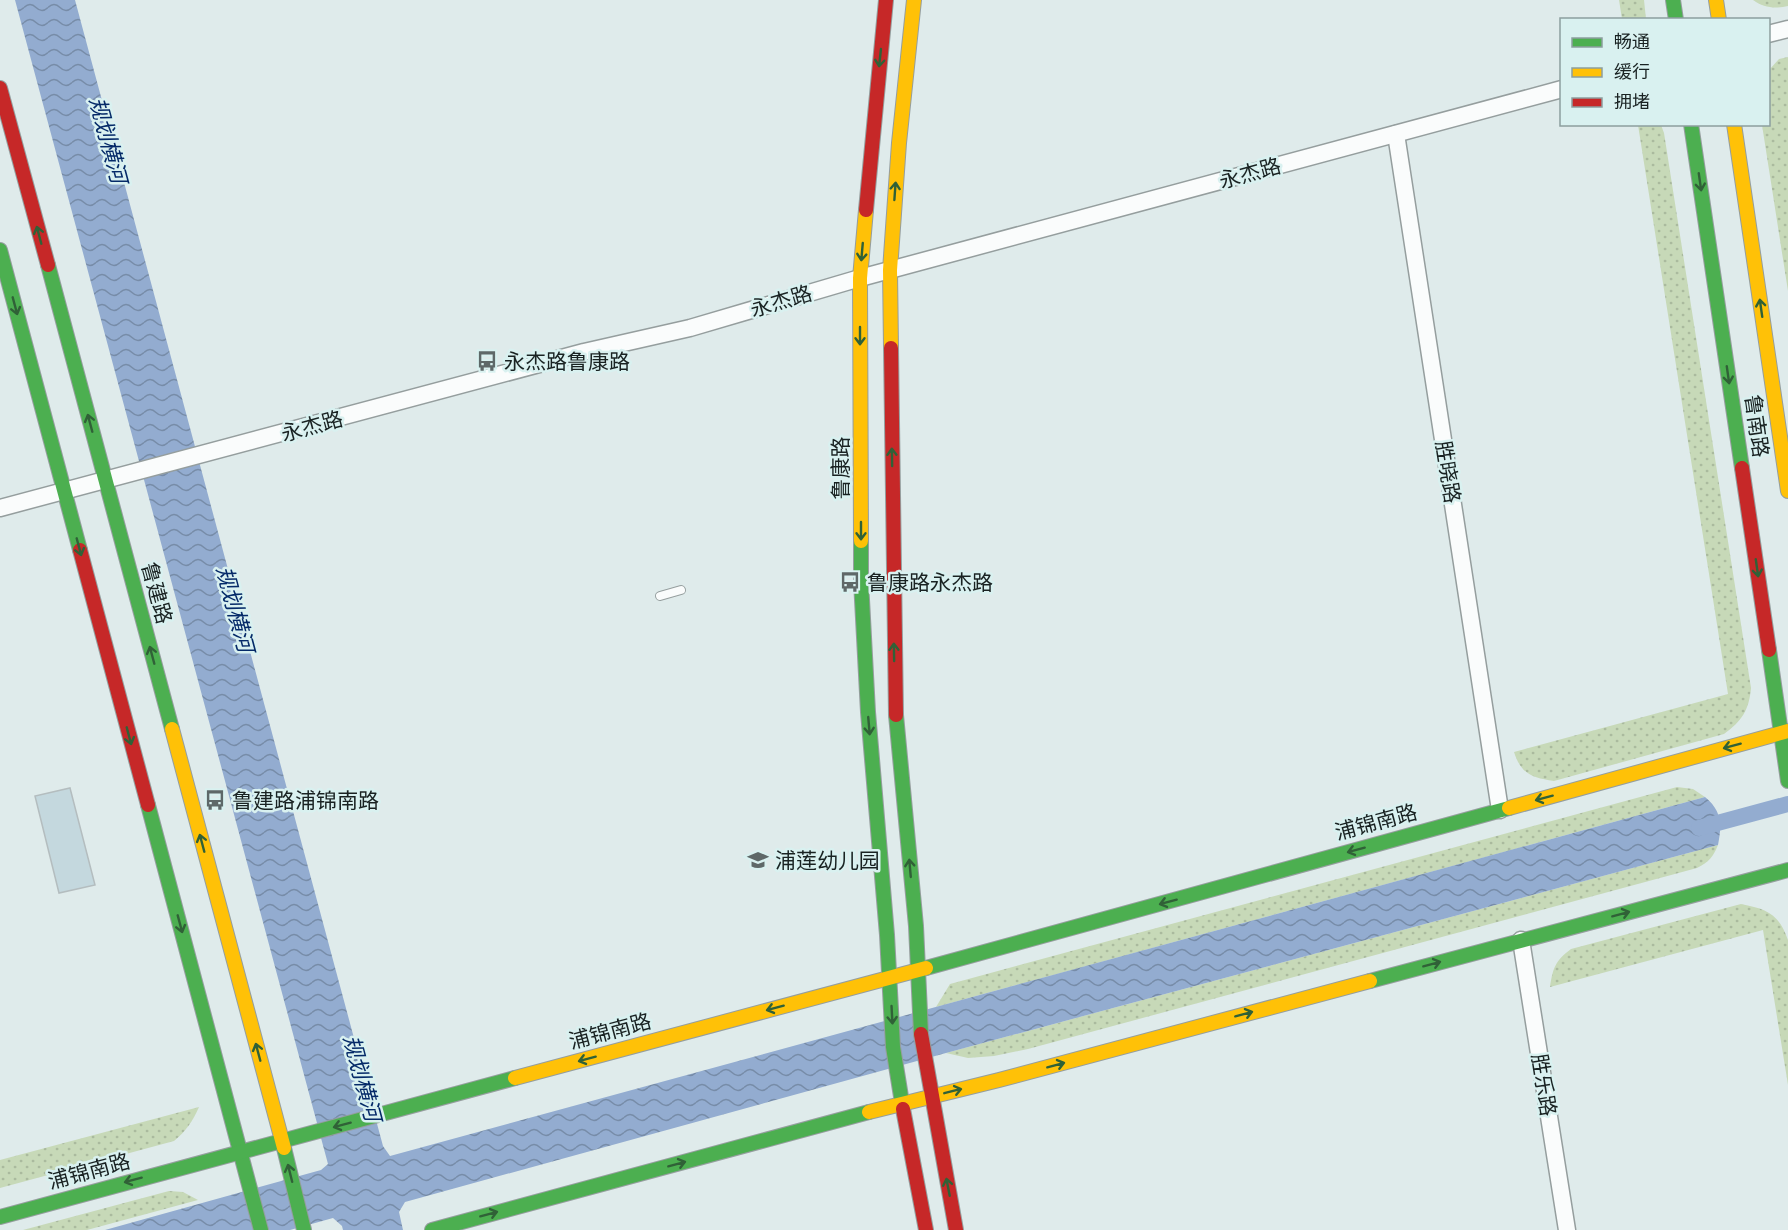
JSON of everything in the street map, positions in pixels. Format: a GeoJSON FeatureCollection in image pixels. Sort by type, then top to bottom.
{"type":"FeatureCollection","features":[{"type":"Feature","properties":{"kind":"street","name":"鲁康路"},"geometry":{"type":"LineString","coordinates":[[886,0],[860,278],[861,581],[867,712],[887,935],[893,1047],[926,1230]]}},
{"type":"Feature","properties":{"kind":"street"},"geometry":{"type":"LineString","coordinates":[[914,0],[899,142],[890,270],[895,703],[916,926],[921,1038],[956,1230]]}},
{"type":"Feature","properties":{"kind":"street"},"geometry":{"type":"LineString","coordinates":[[1673,0],[1676,18]]}},
{"type":"Feature","properties":{"kind":"street"},"geometry":{"type":"LineString","coordinates":[[1716,0],[1719,18]]}},
{"type":"Feature","properties":{"kind":"street"},"geometry":{"type":"LineString","coordinates":[[1770,34],[1788,29]]}},
{"type":"Feature","properties":{"kind":"street","name":"鲁建路"},"geometry":{"type":"LineString","coordinates":[[0,88],[274,1108],[304,1230]]}},
{"type":"Feature","properties":{"kind":"street","name":"永杰路"},"geometry":{"type":"LineString","coordinates":[[0,508],[584,352],[690,328],[860,278],[1560,90]]}},
{"type":"Feature","properties":{"kind":"street","name":"鲁南路"},"geometry":{"type":"LineString","coordinates":[[1691,126],[1785,732],[1788,781]]}},
{"type":"Feature","properties":{"kind":"street","name":"鲁南路"},"geometry":{"type":"LineString","coordinates":[[1734,126],[1788,491]]}},
{"type":"Feature","properties":{"kind":"street","name":"胜晓路"},"geometry":{"type":"LineString","coordinates":[[1396,134],[1500,810]]}},
{"type":"Feature","properties":{"kind":"street"},"geometry":{"type":"LineString","coordinates":[[0,250],[261,1230]]}},
{"type":"Feature","properties":{"kind":"street","name":"浦锦南路"},"geometry":{"type":"LineString","coordinates":[[0,1217],[976,955],[1785,732]]}},
{"type":"Feature","properties":{"kind":"street"},"geometry":{"type":"LineString","coordinates":[[432,1230],[1788,870]]}},
{"type":"Feature","properties":{"kind":"street","name":"胜乐路"},"geometry":{"type":"LineString","coordinates":[[1521,940],[1567,1230]]}},
{"type":"Feature","properties":{"kind":"lane"},"geometry":{"type":"LineString","coordinates":[[660,596],[681,590]]}},
{"type":"Feature","properties":{"kind":"green space"},"geometry":{"type":"Polygon","coordinates":[[[1619,0],[1644,0],[1646,18],[1622,18],[1619,0]]]}},
{"type":"Feature","properties":{"kind":"green space"},"geometry":{"type":"Polygon","coordinates":[[[1753,0],[1788,0],[1788,6],[1770,7],[1753,0]]]}},
{"type":"Feature","properties":{"kind":"green space"},"geometry":{"type":"Polygon","coordinates":[[[1788,57],[1788,291],[1762,126],[1770,126],[1770,69],[1779,59],[1788,57]]]}},
{"type":"Feature","properties":{"kind":"green space"},"geometry":{"type":"Polygon","coordinates":[[[1638,126],[1661,126],[1664,133],[1751,688],[1744,714],[1724,734],[1554,781],[1528,774],[1520,765],[1514,752],[1728,694],[1638,126]]]}},
{"type":"Feature","properties":{"kind":"green space"},"geometry":{"type":"Polygon","coordinates":[[[1677,787],[1693,789],[1705,797],[936,1007],[950,984],[1677,787]]]}},
{"type":"Feature","properties":{"kind":"green space"},"geometry":{"type":"Polygon","coordinates":[[[1718,845],[1710,859],[1697,868],[1028,1049],[994,1056],[968,1058],[946,1053],[1718,845]]]}},
{"type":"Feature","properties":{"kind":"green space"},"geometry":{"type":"Polygon","coordinates":[[[1741,904],[1771,914],[1781,924],[1788,940],[1788,1085],[1763,930],[1550,987],[1556,965],[1561,957],[1571,949],[1741,904]]]}},
{"type":"Feature","properties":{"kind":"green space"},"geometry":{"type":"Polygon","coordinates":[[[199,1107],[189,1126],[174,1141],[0,1188],[0,1160],[199,1107]]]}},
{"type":"Feature","properties":{"kind":"green space"},"geometry":{"type":"Polygon","coordinates":[[[169,1191],[183,1192],[198,1200],[87,1230],[23,1230],[169,1191]]]}},
{"type":"Feature","properties":{"kind":"water","name":"规划横河"},"geometry":{"type":"Polygon","coordinates":[[[15,0],[75,0],[383,1146],[390,1156],[1705,797],[1718,813],[1720,831],[1718,845],[946,1053],[405,1202],[399,1212],[403,1230],[343,1230],[333,1218],[290,1230],[105,1230],[321,1170],[328,1164],[15,0]]]}},
{"type":"Feature","properties":{"kind":"building"},"geometry":{"type":"Polygon","coordinates":[[[70,788],[95,885],[59,893],[35,796],[70,788]]]}},
{"type":"Feature","properties":{"kind":"waterway"},"geometry":{"type":"LineString","coordinates":[[1699,828],[1788,804]]}},
{"type":"Feature","properties":{"kind":"traffic: fast"},"geometry":{"type":"LineString","coordinates":[[1673,0],[1676,18]]}},
{"type":"Feature","properties":{"kind":"traffic: fast"},"geometry":{"type":"LineString","coordinates":[[1691,126],[1742,468]]}},
{"type":"Feature","properties":{"kind":"traffic: fast"},"geometry":{"type":"LineString","coordinates":[[0,250],[80,550]]}},
{"type":"Feature","properties":{"kind":"traffic: fast"},"geometry":{"type":"LineString","coordinates":[[48,265],[172,729]]}},
{"type":"Feature","properties":{"kind":"traffic: fast"},"geometry":{"type":"LineString","coordinates":[[861,541],[868,712],[887,935],[893,1047],[903,1109]]}},
{"type":"Feature","properties":{"kind":"traffic: fast"},"geometry":{"type":"LineString","coordinates":[[1769,650],[1788,781]]}},
{"type":"Feature","properties":{"kind":"traffic: fast"},"geometry":{"type":"LineString","coordinates":[[896,715],[916,926],[921,1034]]}},
{"type":"Feature","properties":{"kind":"traffic: fast"},"geometry":{"type":"LineString","coordinates":[[148,805],[261,1230]]}},
{"type":"Feature","properties":{"kind":"traffic: fast"},"geometry":{"type":"LineString","coordinates":[[926,968],[1509,808]]}},
{"type":"Feature","properties":{"kind":"traffic: fast"},"geometry":{"type":"LineString","coordinates":[[1370,981],[1788,870]]}},
{"type":"Feature","properties":{"kind":"traffic: fast"},"geometry":{"type":"LineString","coordinates":[[0,1217],[515,1078]]}},
{"type":"Feature","properties":{"kind":"traffic: fast"},"geometry":{"type":"LineString","coordinates":[[432,1230],[869,1112]]}},
{"type":"Feature","properties":{"kind":"traffic: fast"},"geometry":{"type":"LineString","coordinates":[[284,1148],[304,1230]]}},
{"type":"Feature","properties":{"kind":"traffic: slow"},"geometry":{"type":"LineString","coordinates":[[891,348],[890,270],[899,143],[914,0]]}},
{"type":"Feature","properties":{"kind":"traffic: slow"},"geometry":{"type":"LineString","coordinates":[[1716,0],[1719,18]]}},
{"type":"Feature","properties":{"kind":"traffic: slow"},"geometry":{"type":"LineString","coordinates":[[1734,126],[1788,491]]}},
{"type":"Feature","properties":{"kind":"traffic: slow"},"geometry":{"type":"LineString","coordinates":[[861,541],[860,278],[866,210]]}},
{"type":"Feature","properties":{"kind":"traffic: slow"},"geometry":{"type":"LineString","coordinates":[[172,729],[284,1148]]}},
{"type":"Feature","properties":{"kind":"traffic: slow"},"geometry":{"type":"LineString","coordinates":[[1509,808],[1788,731]]}},
{"type":"Feature","properties":{"kind":"traffic: slow"},"geometry":{"type":"LineString","coordinates":[[515,1078],[926,968]]}},
{"type":"Feature","properties":{"kind":"traffic: slow"},"geometry":{"type":"LineString","coordinates":[[869,1112],[999,1080],[1370,981]]}},
{"type":"Feature","properties":{"kind":"traffic: jam"},"geometry":{"type":"LineString","coordinates":[[866,210],[886,0]]}},
{"type":"Feature","properties":{"kind":"traffic: jam"},"geometry":{"type":"LineString","coordinates":[[0,88],[48,265]]}},
{"type":"Feature","properties":{"kind":"traffic: jam"},"geometry":{"type":"LineString","coordinates":[[891,348],[896,715]]}},
{"type":"Feature","properties":{"kind":"traffic: jam"},"geometry":{"type":"LineString","coordinates":[[1742,468],[1769,650]]}},
{"type":"Feature","properties":{"kind":"traffic: jam"},"geometry":{"type":"LineString","coordinates":[[80,550],[148,805]]}},
{"type":"Feature","properties":{"kind":"traffic: jam"},"geometry":{"type":"LineString","coordinates":[[921,1034],[956,1230]]}},
{"type":"Feature","properties":{"kind":"traffic: jam"},"geometry":{"type":"LineString","coordinates":[[903,1109],[926,1230]]}},
{"type":"Feature","properties":{"kind":"place","name":"永杰路鲁康路"},"geometry":{"type":"Point","coordinates":[487,361]}},
{"type":"Feature","properties":{"kind":"place","name":"鲁康路永杰路"},"geometry":{"type":"Point","coordinates":[850,582]}},
{"type":"Feature","properties":{"kind":"place","name":"鲁建路浦锦南路"},"geometry":{"type":"Point","coordinates":[215,800]}},
{"type":"Feature","properties":{"kind":"place","name":"浦莲幼儿园"},"geometry":{"type":"Point","coordinates":[758,860]}}]}
